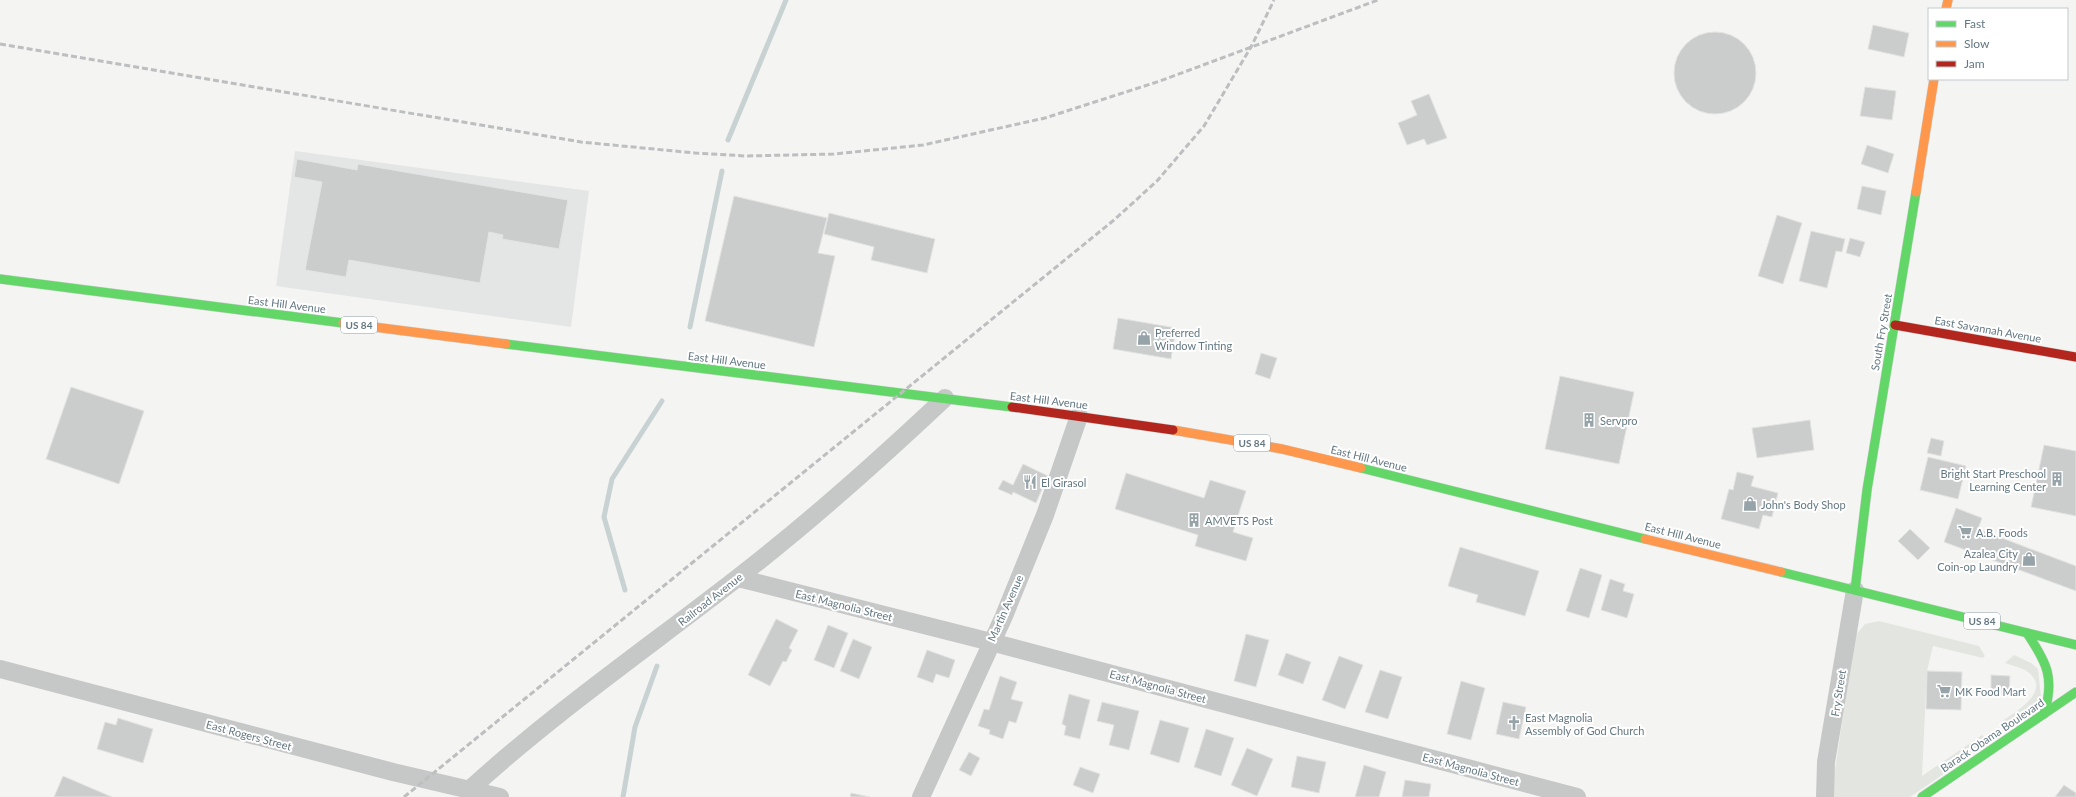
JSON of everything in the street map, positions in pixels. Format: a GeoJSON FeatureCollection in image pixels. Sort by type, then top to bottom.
{"type":"FeatureCollection","features":[{"type":"Feature","properties":{"kind":"main road","name":"South Fry Street"},"geometry":{"type":"LineString","coordinates":[[1855,590],[1859,535],[1867,482],[1895,325],[1934,80]]}},
{"type":"Feature","properties":{"kind":"main road","name":"East Hill Avenue"},"geometry":{"type":"LineString","coordinates":[[0,279],[945,398],[1215,436],[1282,449],[2076,645]]}},
{"type":"Feature","properties":{"kind":"main road","name":"East Savannah Avenue"},"geometry":{"type":"LineString","coordinates":[[1895,325],[2076,357]]}},
{"type":"Feature","properties":{"kind":"main road"},"geometry":{"type":"LineString","coordinates":[[2027,632],[2046,661],[2050,672],[2049,699],[2044,714]]}},
{"type":"Feature","properties":{"kind":"main road","name":"Barack Obama Boulevard"},"geometry":{"type":"LineString","coordinates":[[1922,797],[2076,692]]}},
{"type":"Feature","properties":{"kind":"street","name":"Railroad Avenue"},"geometry":{"type":"LineString","coordinates":[[468,791],[507,755],[738,578],[872,467],[945,398]]}},
{"type":"Feature","properties":{"kind":"street","name":"Martin Avenue"},"geometry":{"type":"LineString","coordinates":[[922,797],[1004,616],[1045,515],[1079,416]]}},
{"type":"Feature","properties":{"kind":"street","name":"East Magnolia Street"},"geometry":{"type":"LineString","coordinates":[[738,578],[991,642],[1577,797]]}},
{"type":"Feature","properties":{"kind":"street","name":"Fry Street"},"geometry":{"type":"LineString","coordinates":[[1825,797],[1826,762],[1855,590]]}},
{"type":"Feature","properties":{"kind":"street","name":"East Rogers Street"},"geometry":{"type":"LineString","coordinates":[[0,669],[468,791],[500,797]]}},
{"type":"Feature","properties":{"kind":"shaded area"},"geometry":{"type":"Polygon","coordinates":[[[295,151],[589,191],[571,327],[276,286],[295,151]]]}},
{"type":"Feature","properties":{"kind":"shaded area"},"geometry":{"type":"Polygon","coordinates":[[[1879,621],[1979,646],[1985,656],[1983,658],[1933,646],[1927,671],[1922,776],[1982,735],[1988,740],[1986,745],[1910,797],[1831,797],[1855,636],[1865,624],[1879,621]]]}},
{"type":"Feature","properties":{"kind":"shaded area"},"geometry":{"type":"Polygon","coordinates":[[[2014,655],[2031,663],[2038,669],[2041,697],[2026,715],[2008,730],[2000,725],[2001,722],[2029,701],[2034,694],[2036,687],[2035,679],[2028,672],[2005,663],[2014,655]]]}},
{"type":"Feature","properties":{"kind":"building"},"geometry":{"type":"Polygon","coordinates":[[[1873,25],[1909,33],[1904,57],[1868,49],[1873,25]]]}},
{"type":"Feature","properties":{"kind":"building"},"geometry":{"type":"Polygon","coordinates":[[[1715,32],[1731,35],[1744,44],[1753,57],[1756,73],[1753,89],[1744,102],[1731,111],[1715,114],[1699,111],[1686,102],[1677,89],[1674,73],[1677,57],[1686,44],[1699,35],[1715,32]]]}},
{"type":"Feature","properties":{"kind":"building"},"geometry":{"type":"Polygon","coordinates":[[[1865,87],[1896,91],[1892,120],[1860,116],[1865,87]]]}},
{"type":"Feature","properties":{"kind":"building"},"geometry":{"type":"Polygon","coordinates":[[[1429,94],[1447,138],[1427,145],[1424,139],[1407,145],[1398,123],[1417,115],[1411,101],[1429,94]]]}},
{"type":"Feature","properties":{"kind":"building"},"geometry":{"type":"Polygon","coordinates":[[[1867,145],[1894,154],[1888,173],[1861,164],[1867,145]]]}},
{"type":"Feature","properties":{"kind":"building"},"geometry":{"type":"Polygon","coordinates":[[[297,159],[357,170],[358,164],[568,200],[559,249],[502,239],[503,235],[489,232],[480,283],[349,260],[346,277],[305,270],[322,182],[294,177],[297,159]]]}},
{"type":"Feature","properties":{"kind":"building"},"geometry":{"type":"Polygon","coordinates":[[[1862,186],[1886,191],[1881,215],[1857,209],[1862,186]]]}},
{"type":"Feature","properties":{"kind":"building"},"geometry":{"type":"Polygon","coordinates":[[[734,196],[827,218],[818,253],[835,256],[814,347],[705,321],[734,196]]]}},
{"type":"Feature","properties":{"kind":"building"},"geometry":{"type":"Polygon","coordinates":[[[829,213],[935,239],[927,273],[871,260],[874,247],[824,234],[829,213]]]}},
{"type":"Feature","properties":{"kind":"building"},"geometry":{"type":"Polygon","coordinates":[[[1777,215],[1802,223],[1783,284],[1758,276],[1777,215]]]}},
{"type":"Feature","properties":{"kind":"building"},"geometry":{"type":"Polygon","coordinates":[[[1811,231],[1845,239],[1842,252],[1836,251],[1827,288],[1799,281],[1811,231]]]}},
{"type":"Feature","properties":{"kind":"building"},"geometry":{"type":"Polygon","coordinates":[[[1850,238],[1865,242],[1860,257],[1846,253],[1850,238]]]}},
{"type":"Feature","properties":{"kind":"building","name":"Preferred Window Tinting"},"geometry":{"type":"Polygon","coordinates":[[[1118,318],[1176,328],[1171,359],[1113,349],[1118,318]]]}},
{"type":"Feature","properties":{"kind":"building"},"geometry":{"type":"Polygon","coordinates":[[[1261,353],[1277,358],[1270,379],[1255,374],[1261,353]]]}},
{"type":"Feature","properties":{"kind":"building","name":"Servpro"},"geometry":{"type":"Polygon","coordinates":[[[1560,376],[1634,392],[1619,464],[1545,449],[1560,376]]]}},
{"type":"Feature","properties":{"kind":"building"},"geometry":{"type":"Polygon","coordinates":[[[71,387],[144,411],[119,484],[46,459],[71,387]]]}},
{"type":"Feature","properties":{"kind":"building"},"geometry":{"type":"Polygon","coordinates":[[[1810,420],[1814,450],[1757,458],[1752,428],[1810,420]]]}},
{"type":"Feature","properties":{"kind":"building"},"geometry":{"type":"Polygon","coordinates":[[[1931,438],[1944,441],[1941,456],[1927,453],[1931,438]]]}},
{"type":"Feature","properties":{"kind":"building","name":"Bright Start Preschool Learning Center"},"geometry":{"type":"Polygon","coordinates":[[[2044,445],[2076,451],[2076,516],[2031,507],[2044,445]]]}},
{"type":"Feature","properties":{"kind":"building"},"geometry":{"type":"Polygon","coordinates":[[[1928,457],[1966,466],[1958,499],[1920,490],[1928,457]]]}},
{"type":"Feature","properties":{"kind":"building","name":"El Girasol"},"geometry":{"type":"Polygon","coordinates":[[[1023,464],[1048,476],[1036,503],[1013,492],[1012,495],[998,489],[1003,480],[1013,485],[1023,464]]]}},
{"type":"Feature","properties":{"kind":"building","name":"John's Body Shop"},"geometry":{"type":"Polygon","coordinates":[[[1737,472],[1754,476],[1751,486],[1778,493],[1772,517],[1763,515],[1759,529],[1721,519],[1729,489],[1733,490],[1737,472]]]}},
{"type":"Feature","properties":{"kind":"building","name":"AMVETS Post"},"geometry":{"type":"Polygon","coordinates":[[[1126,473],[1204,498],[1210,480],[1246,491],[1233,532],[1253,538],[1246,561],[1195,546],[1198,535],[1115,509],[1126,473]]]}},
{"type":"Feature","properties":{"kind":"building"},"geometry":{"type":"Polygon","coordinates":[[[1956,508],[1982,518],[1978,529],[2076,566],[2076,591],[1944,542],[1956,508]]]}},
{"type":"Feature","properties":{"kind":"building"},"geometry":{"type":"Polygon","coordinates":[[[1910,529],[1930,548],[1918,560],[1898,541],[1910,529]]]}},
{"type":"Feature","properties":{"kind":"building"},"geometry":{"type":"Polygon","coordinates":[[[1460,547],[1539,571],[1525,616],[1476,602],[1478,595],[1448,586],[1460,547]]]}},
{"type":"Feature","properties":{"kind":"building"},"geometry":{"type":"Polygon","coordinates":[[[1580,568],[1602,575],[1589,618],[1566,611],[1580,568]]]}},
{"type":"Feature","properties":{"kind":"building"},"geometry":{"type":"Polygon","coordinates":[[[1610,579],[1625,584],[1623,591],[1634,594],[1627,618],[1601,610],[1610,579]]]}},
{"type":"Feature","properties":{"kind":"building"},"geometry":{"type":"Polygon","coordinates":[[[776,619],[798,630],[789,648],[792,650],[786,662],[783,661],[770,686],[748,675],[776,619]]]}},
{"type":"Feature","properties":{"kind":"building"},"geometry":{"type":"Polygon","coordinates":[[[828,625],[848,633],[834,668],[814,660],[828,625]]]}},
{"type":"Feature","properties":{"kind":"building"},"geometry":{"type":"Polygon","coordinates":[[[1246,634],[1269,640],[1256,687],[1234,681],[1246,634]]]}},
{"type":"Feature","properties":{"kind":"building"},"geometry":{"type":"Polygon","coordinates":[[[853,639],[872,647],[859,679],[840,671],[853,639]]]}},
{"type":"Feature","properties":{"kind":"building"},"geometry":{"type":"Polygon","coordinates":[[[927,650],[955,660],[949,678],[936,674],[933,683],[917,677],[927,650]]]}},
{"type":"Feature","properties":{"kind":"building"},"geometry":{"type":"Polygon","coordinates":[[[1286,653],[1311,662],[1303,684],[1278,675],[1286,653]]]}},
{"type":"Feature","properties":{"kind":"building"},"geometry":{"type":"Polygon","coordinates":[[[1339,656],[1363,665],[1345,709],[1322,700],[1339,656]]]}},
{"type":"Feature","properties":{"kind":"building"},"geometry":{"type":"Polygon","coordinates":[[[1380,670],[1402,677],[1388,719],[1365,712],[1380,670]]]}},
{"type":"Feature","properties":{"kind":"building","name":"MK Food Mart"},"geometry":{"type":"Polygon","coordinates":[[[1927,671],[1962,672],[1961,710],[1926,709],[1927,671]]]}},
{"type":"Feature","properties":{"kind":"building"},"geometry":{"type":"Polygon","coordinates":[[[1991,675],[2010,676],[2009,695],[1991,695],[1991,675]]]}},
{"type":"Feature","properties":{"kind":"building"},"geometry":{"type":"Polygon","coordinates":[[[1000,676],[1017,682],[1011,699],[1023,702],[1016,723],[1009,721],[1003,739],[989,734],[990,730],[978,726],[984,709],[989,710],[1000,676]]]}},
{"type":"Feature","properties":{"kind":"building"},"geometry":{"type":"Polygon","coordinates":[[[1461,681],[1485,688],[1471,740],[1447,734],[1461,681]]]}},
{"type":"Feature","properties":{"kind":"building"},"geometry":{"type":"Polygon","coordinates":[[[1069,694],[1090,700],[1080,739],[1064,735],[1066,726],[1062,724],[1069,694]]]}},
{"type":"Feature","properties":{"kind":"building"},"geometry":{"type":"Polygon","coordinates":[[[1102,702],[1139,711],[1129,750],[1109,745],[1114,725],[1097,721],[1102,702]]]}},
{"type":"Feature","properties":{"kind":"building"},"geometry":{"type":"Polygon","coordinates":[[[1503,702],[1526,707],[1519,739],[1496,734],[1503,702]]]}},
{"type":"Feature","properties":{"kind":"building"},"geometry":{"type":"Polygon","coordinates":[[[118,718],[153,729],[143,763],[97,749],[105,722],[116,725],[118,718]]]}},
{"type":"Feature","properties":{"kind":"building"},"geometry":{"type":"Polygon","coordinates":[[[1160,720],[1189,728],[1179,763],[1150,754],[1160,720]]]}},
{"type":"Feature","properties":{"kind":"building"},"geometry":{"type":"Polygon","coordinates":[[[1206,729],[1234,738],[1221,776],[1194,767],[1206,729]]]}},
{"type":"Feature","properties":{"kind":"building"},"geometry":{"type":"Polygon","coordinates":[[[1247,748],[1273,759],[1257,796],[1231,785],[1247,748]]]}},
{"type":"Feature","properties":{"kind":"building"},"geometry":{"type":"Polygon","coordinates":[[[969,752],[980,758],[971,776],[959,770],[969,752]]]}},
{"type":"Feature","properties":{"kind":"building"},"geometry":{"type":"Polygon","coordinates":[[[1297,756],[1326,762],[1319,793],[1291,787],[1297,756]]]}},
{"type":"Feature","properties":{"kind":"building"},"geometry":{"type":"Polygon","coordinates":[[[1364,765],[1386,772],[1379,797],[1355,797],[1364,765]]]}},
{"type":"Feature","properties":{"kind":"building"},"geometry":{"type":"Polygon","coordinates":[[[1080,767],[1100,774],[1093,793],[1073,785],[1080,767]]]}},
{"type":"Feature","properties":{"kind":"building"},"geometry":{"type":"Polygon","coordinates":[[[63,776],[112,797],[54,797],[63,776]]]}},
{"type":"Feature","properties":{"kind":"building"},"geometry":{"type":"Polygon","coordinates":[[[1405,780],[1431,784],[1429,797],[1402,797],[1405,780]]]}},
{"type":"Feature","properties":{"kind":"building"},"geometry":{"type":"Polygon","coordinates":[[[2064,785],[2076,793],[2076,797],[2055,797],[2064,785]]]}},
{"type":"Feature","properties":{"kind":"building"},"geometry":{"type":"Polygon","coordinates":[[[851,793],[870,797],[850,797],[851,793]]]}},
{"type":"Feature","properties":{"kind":"waterway"},"geometry":{"type":"LineString","coordinates":[[728,140],[786,0]]}},
{"type":"Feature","properties":{"kind":"waterway"},"geometry":{"type":"LineString","coordinates":[[690,327],[722,171]]}},
{"type":"Feature","properties":{"kind":"waterway"},"geometry":{"type":"LineString","coordinates":[[625,590],[604,517],[612,479],[662,401]]}},
{"type":"Feature","properties":{"kind":"waterway"},"geometry":{"type":"LineString","coordinates":[[623,797],[635,727],[657,666]]}},
{"type":"Feature","properties":{"kind":"railway"},"geometry":{"type":"LineString","coordinates":[[404,797],[1114,220],[1157,181],[1204,126],[1251,47],[1274,0]]}},
{"type":"Feature","properties":{"kind":"railway"},"geometry":{"type":"LineString","coordinates":[[0,44],[581,142],[695,153],[746,156],[834,154],[923,145],[1045,118],[1160,81],[1378,0]]}},
{"type":"Feature","properties":{"kind":"traffic: fast"},"geometry":{"type":"LineString","coordinates":[[1855,590],[1867,490],[1916,192]]}},
{"type":"Feature","properties":{"kind":"traffic: fast"},"geometry":{"type":"LineString","coordinates":[[0,279],[343,323]]}},
{"type":"Feature","properties":{"kind":"traffic: fast"},"geometry":{"type":"LineString","coordinates":[[506,344],[1012,407]]}},
{"type":"Feature","properties":{"kind":"traffic: fast"},"geometry":{"type":"LineString","coordinates":[[1361,468],[1645,539]]}},
{"type":"Feature","properties":{"kind":"traffic: fast"},"geometry":{"type":"LineString","coordinates":[[1781,572],[2076,645]]}},
{"type":"Feature","properties":{"kind":"traffic: fast"},"geometry":{"type":"LineString","coordinates":[[2027,633],[2040,653],[2049,680],[2049,690],[2044,714]]}},
{"type":"Feature","properties":{"kind":"traffic: fast"},"geometry":{"type":"LineString","coordinates":[[1922,797],[2076,692]]}},
{"type":"Feature","properties":{"kind":"traffic: slow"},"geometry":{"type":"LineString","coordinates":[[1946,8],[1948,0]]}},
{"type":"Feature","properties":{"kind":"traffic: slow"},"geometry":{"type":"LineString","coordinates":[[1916,192],[1934,80]]}},
{"type":"Feature","properties":{"kind":"traffic: slow"},"geometry":{"type":"LineString","coordinates":[[343,323],[506,344]]}},
{"type":"Feature","properties":{"kind":"traffic: slow"},"geometry":{"type":"LineString","coordinates":[[1173,430],[1282,449],[1361,468]]}},
{"type":"Feature","properties":{"kind":"traffic: slow"},"geometry":{"type":"LineString","coordinates":[[1645,539],[1781,572]]}},
{"type":"Feature","properties":{"kind":"traffic: jam"},"geometry":{"type":"LineString","coordinates":[[1895,325],[2076,357]]}},
{"type":"Feature","properties":{"kind":"traffic: jam"},"geometry":{"type":"LineString","coordinates":[[1012,407],[1173,430]]}},
{"type":"Feature","properties":{"kind":"place","name":"Preferred Window Tinting"},"geometry":{"type":"Point","coordinates":[1144,338]}},
{"type":"Feature","properties":{"kind":"place","name":"Servpro"},"geometry":{"type":"Point","coordinates":[1589,420]}},
{"type":"Feature","properties":{"kind":"place","name":"Bright Start Preschool Learning Center"},"geometry":{"type":"Point","coordinates":[2057,479]}},
{"type":"Feature","properties":{"kind":"place","name":"El Girasol"},"geometry":{"type":"Point","coordinates":[1030,482]}},
{"type":"Feature","properties":{"kind":"place","name":"John's Body Shop"},"geometry":{"type":"Point","coordinates":[1750,504]}},
{"type":"Feature","properties":{"kind":"place","name":"AMVETS Post"},"geometry":{"type":"Point","coordinates":[1194,520]}},
{"type":"Feature","properties":{"kind":"place","name":"A.B. Foods"},"geometry":{"type":"Point","coordinates":[1965,532]}},
{"type":"Feature","properties":{"kind":"place","name":"Azalea City Coin-op Laundry"},"geometry":{"type":"Point","coordinates":[2029,559]}},
{"type":"Feature","properties":{"kind":"place","name":"MK Food Mart"},"geometry":{"type":"Point","coordinates":[1944,691]}},
{"type":"Feature","properties":{"kind":"place","name":"East Magnolia Assembly of God Church"},"geometry":{"type":"Point","coordinates":[1514,723]}}]}
